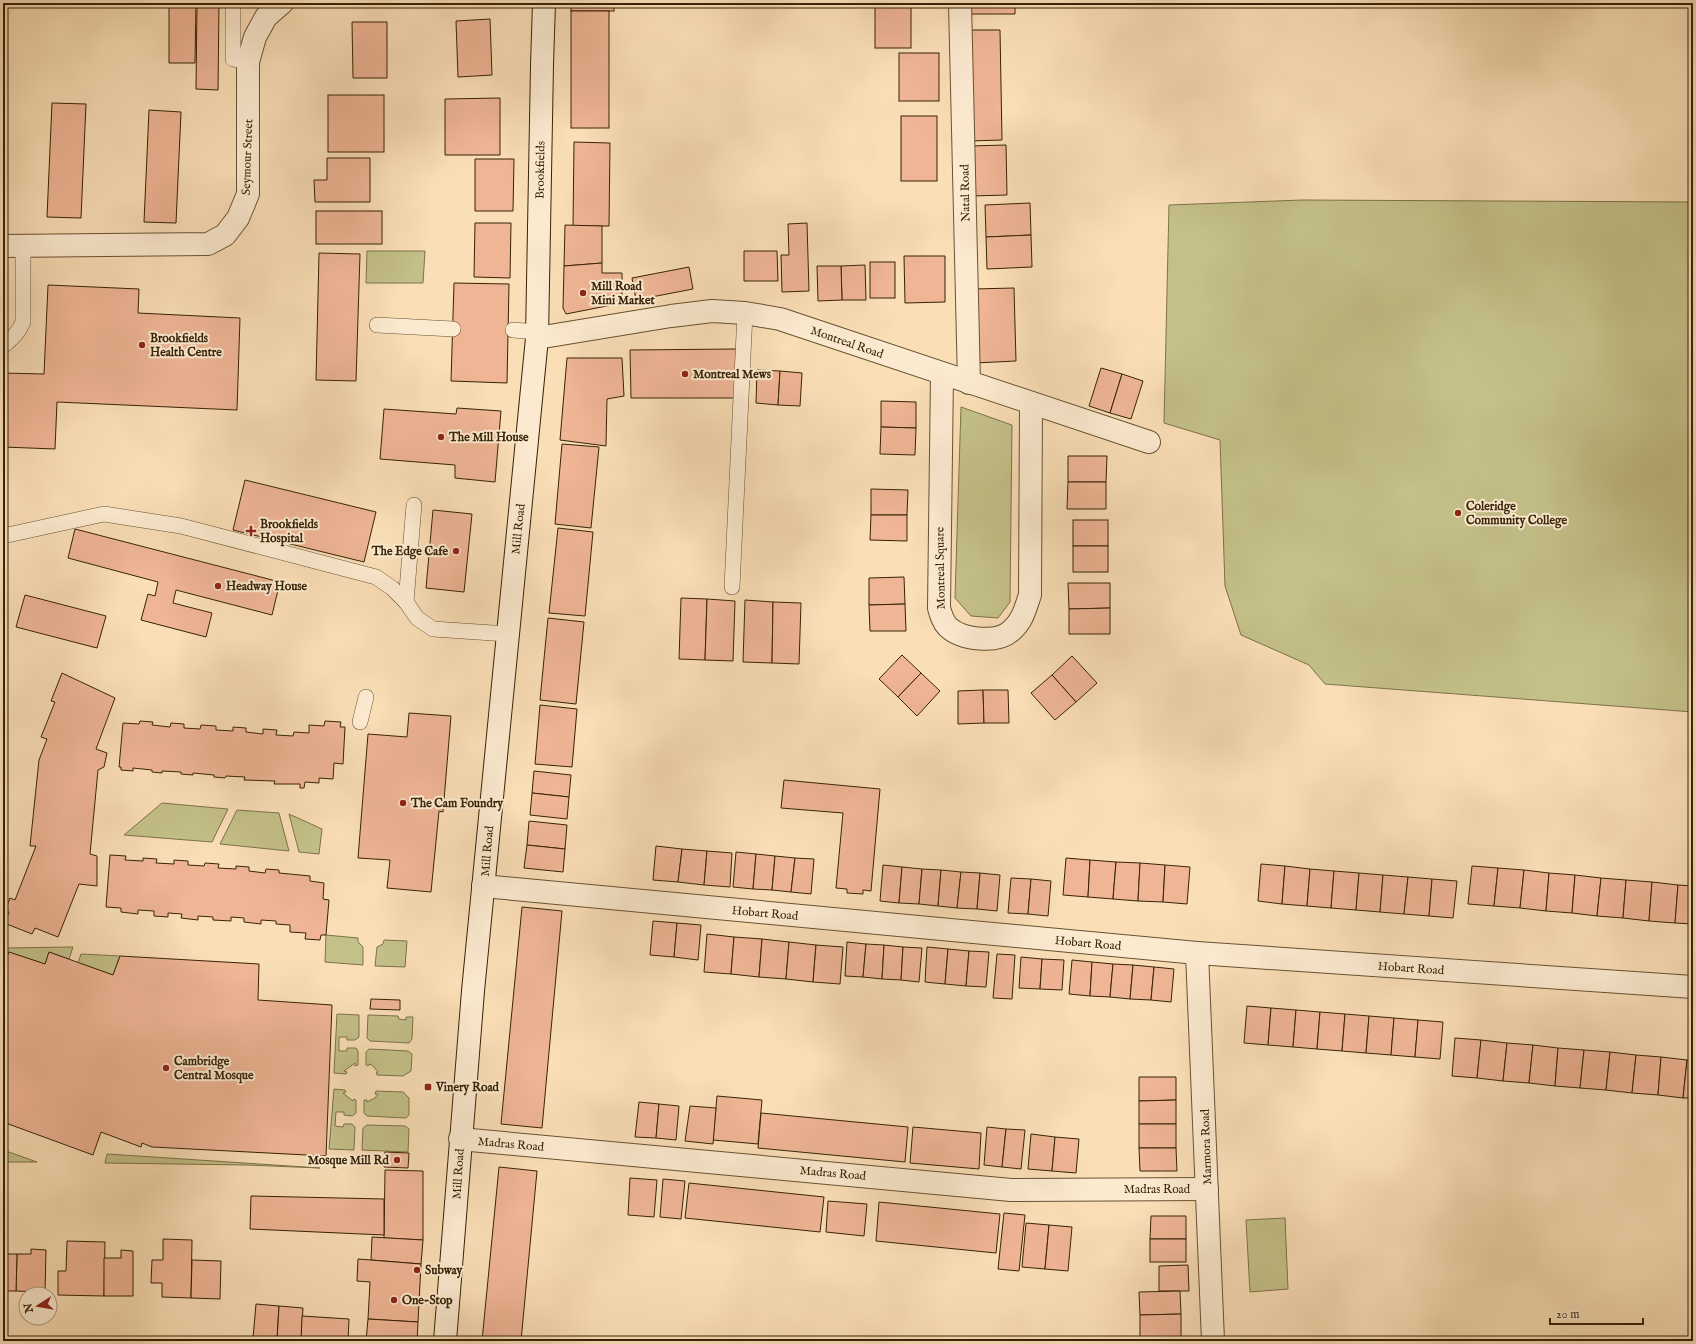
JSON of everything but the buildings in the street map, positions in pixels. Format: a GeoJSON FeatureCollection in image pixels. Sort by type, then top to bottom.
{"type":"FeatureCollection","features":[{"type":"Feature","properties":{"kind":"street","name":"Seymour Street"},"geometry":{"type":"LineString","coordinates":[[13,246],[208,244],[226,235],[238,218],[248,194],[248,62],[255,37],[266,17],[282,3]]}},
{"type":"Feature","properties":{"kind":"street","name":"Brookfields"},"geometry":{"type":"LineString","coordinates":[[537,335],[544,3]]}},
{"type":"Feature","properties":{"kind":"street","name":"Natal Road"},"geometry":{"type":"LineString","coordinates":[[960,3],[969,383]]}},
{"type":"Feature","properties":{"kind":"street","name":"Montreal Road"},"geometry":{"type":"LineString","coordinates":[[537,335],[712,311],[745,313],[780,320],[1149,442]]}},
{"type":"Feature","properties":{"kind":"street","name":"Mill Road"},"geometry":{"type":"LineString","coordinates":[[445,1341],[460,1139],[483,886],[537,335]]}},
{"type":"Feature","properties":{"kind":"street","name":"Montreal Square"},"geometry":{"type":"LineString","coordinates":[[942,374],[938,608],[942,619],[949,628],[964,636],[980,639],[997,638],[1011,632],[1022,620],[1030,595],[1031,403]]}},
{"type":"Feature","properties":{"kind":"street","name":"Hobart Road"},"geometry":{"type":"LineString","coordinates":[[483,886],[1197,953],[1693,987]]}},
{"type":"Feature","properties":{"kind":"street","name":"Marmora Road"},"geometry":{"type":"LineString","coordinates":[[1197,953],[1213,1341]]}},
{"type":"Feature","properties":{"kind":"street","name":"Madras Road"},"geometry":{"type":"LineString","coordinates":[[460,1139],[1011,1190],[1207,1189]]}},
{"type":"Feature","properties":{"kind":"lane"},"geometry":{"type":"LineString","coordinates":[[233,3],[233,59],[248,62]]}},
{"type":"Feature","properties":{"kind":"lane"},"geometry":{"type":"LineString","coordinates":[[3,346],[11,340],[22,322],[13,246]]}},
{"type":"Feature","properties":{"kind":"lane"},"geometry":{"type":"LineString","coordinates":[[732,587],[745,313]]}},
{"type":"Feature","properties":{"kind":"lane"},"geometry":{"type":"LineString","coordinates":[[377,324],[452,329]]}},
{"type":"Feature","properties":{"kind":"lane"},"geometry":{"type":"LineString","coordinates":[[513,330],[537,335]]}},
{"type":"Feature","properties":{"kind":"lane"},"geometry":{"type":"LineString","coordinates":[[406,602],[414,506]]}},
{"type":"Feature","properties":{"kind":"lane"},"geometry":{"type":"LineString","coordinates":[[3,536],[104,514],[181,526],[376,577],[392,588],[406,602],[417,618],[433,629],[508,634]]}},
{"type":"Feature","properties":{"kind":"lane"},"geometry":{"type":"LineString","coordinates":[[360,722],[366,697]]}},
{"type":"Feature","properties":{"kind":"shaded area","name":"Coleridge Community College"},"geometry":{"type":"Polygon","coordinates":[[[1302,200],[1693,202],[1693,712],[1325,684],[1309,665],[1241,635],[1225,586],[1220,440],[1164,423],[1169,205],[1302,200]]]}},
{"type":"Feature","properties":{"kind":"shaded area"},"geometry":{"type":"Polygon","coordinates":[[[367,251],[425,251],[423,283],[366,283],[367,251]]]}},
{"type":"Feature","properties":{"kind":"shaded area"},"geometry":{"type":"Polygon","coordinates":[[[961,407],[1012,425],[1010,602],[998,618],[971,616],[955,598],[961,407]]]}},
{"type":"Feature","properties":{"kind":"shaded area"},"geometry":{"type":"Polygon","coordinates":[[[162,803],[228,809],[212,842],[124,835],[162,803]]]}},
{"type":"Feature","properties":{"kind":"shaded area"},"geometry":{"type":"Polygon","coordinates":[[[237,810],[279,813],[289,851],[220,844],[237,810]]]}},
{"type":"Feature","properties":{"kind":"shaded area"},"geometry":{"type":"Polygon","coordinates":[[[289,814],[322,829],[319,854],[299,852],[289,814]]]}},
{"type":"Feature","properties":{"kind":"shaded area"},"geometry":{"type":"Polygon","coordinates":[[[326,935],[358,938],[358,942],[363,947],[363,965],[325,962],[326,935]]]}},
{"type":"Feature","properties":{"kind":"shaded area"},"geometry":{"type":"Polygon","coordinates":[[[384,940],[407,941],[405,967],[375,966],[377,947],[383,944],[384,940]]]}},
{"type":"Feature","properties":{"kind":"shaded area"},"geometry":{"type":"Polygon","coordinates":[[[73,947],[69,959],[49,952],[45,964],[9,952],[3,968],[3,948],[73,947]]]}},
{"type":"Feature","properties":{"kind":"shaded area"},"geometry":{"type":"Polygon","coordinates":[[[81,954],[120,956],[113,975],[78,963],[81,954]]]}},
{"type":"Feature","properties":{"kind":"shaded area"},"geometry":{"type":"Polygon","coordinates":[[[337,1014],[359,1015],[359,1037],[355,1040],[347,1040],[347,1037],[339,1037],[339,1051],[347,1051],[347,1048],[356,1048],[358,1051],[358,1065],[355,1066],[355,1063],[344,1071],[347,1072],[346,1074],[334,1073],[337,1014]]]}},
{"type":"Feature","properties":{"kind":"shaded area"},"geometry":{"type":"Polygon","coordinates":[[[368,1015],[398,1016],[399,1019],[406,1020],[406,1017],[413,1017],[412,1039],[409,1043],[370,1041],[367,1038],[368,1015]]]}},
{"type":"Feature","properties":{"kind":"shaded area"},"geometry":{"type":"Polygon","coordinates":[[[369,1049],[408,1051],[412,1054],[411,1071],[403,1076],[377,1075],[376,1073],[378,1072],[372,1065],[366,1065],[366,1052],[369,1049]]]}},
{"type":"Feature","properties":{"kind":"shaded area"},"geometry":{"type":"Polygon","coordinates":[[[334,1089],[345,1090],[346,1092],[343,1093],[353,1101],[354,1099],[356,1100],[356,1113],[352,1116],[344,1115],[344,1112],[336,1112],[335,1126],[343,1127],[344,1124],[352,1124],[355,1127],[354,1150],[329,1149],[334,1089]]]}},
{"type":"Feature","properties":{"kind":"shaded area"},"geometry":{"type":"Polygon","coordinates":[[[376,1091],[403,1092],[409,1098],[409,1115],[406,1118],[367,1116],[364,1113],[364,1100],[367,1100],[367,1102],[375,1098],[378,1094],[375,1094],[376,1091]]]}},
{"type":"Feature","properties":{"kind":"shaded area"},"geometry":{"type":"Polygon","coordinates":[[[367,1125],[405,1126],[409,1129],[408,1152],[362,1150],[363,1128],[367,1125]]]}},
{"type":"Feature","properties":{"kind":"shaded area"},"geometry":{"type":"Polygon","coordinates":[[[3,1150],[37,1162],[3,1162],[3,1150]]]}},
{"type":"Feature","properties":{"kind":"shaded area"},"geometry":{"type":"Polygon","coordinates":[[[107,1154],[320,1168],[246,1165],[105,1163],[107,1154]]]}},
{"type":"Feature","properties":{"kind":"shaded area"},"geometry":{"type":"Polygon","coordinates":[[[1285,1218],[1288,1289],[1250,1292],[1246,1220],[1285,1218]]]}},
{"type":"Feature","properties":{"kind":"place","name":"Mill Road Mini Market"},"geometry":{"type":"Point","coordinates":[583,293]}},
{"type":"Feature","properties":{"kind":"place","name":"Brookfields Health Centre"},"geometry":{"type":"Point","coordinates":[142,345]}},
{"type":"Feature","properties":{"kind":"place","name":"Montreal Mews"},"geometry":{"type":"Point","coordinates":[685,374]}},
{"type":"Feature","properties":{"kind":"place","name":"The Mill House"},"geometry":{"type":"Point","coordinates":[441,437]}},
{"type":"Feature","properties":{"kind":"place","name":"Coleridge Community College"},"geometry":{"type":"Point","coordinates":[1458,513]}},
{"type":"Feature","properties":{"kind":"place","name":"Brookfields Hospital"},"geometry":{"type":"Point","coordinates":[251,531]}},
{"type":"Feature","properties":{"kind":"place","name":"The Edge Cafe"},"geometry":{"type":"Point","coordinates":[456,551]}},
{"type":"Feature","properties":{"kind":"place","name":"Headway House"},"geometry":{"type":"Point","coordinates":[218,586]}},
{"type":"Feature","properties":{"kind":"place","name":"The Cam Foundry"},"geometry":{"type":"Point","coordinates":[403,803]}},
{"type":"Feature","properties":{"kind":"place","name":"Cambridge Central Mosque"},"geometry":{"type":"Point","coordinates":[166,1068]}},
{"type":"Feature","properties":{"kind":"place","name":"Vinery Road"},"geometry":{"type":"Point","coordinates":[428,1087]}},
{"type":"Feature","properties":{"kind":"place","name":"Mosque Mill Rd"},"geometry":{"type":"Point","coordinates":[397,1160]}},
{"type":"Feature","properties":{"kind":"place","name":"Subway"},"geometry":{"type":"Point","coordinates":[417,1270]}},
{"type":"Feature","properties":{"kind":"place","name":"One-Stop"},"geometry":{"type":"Point","coordinates":[394,1300]}}]}
